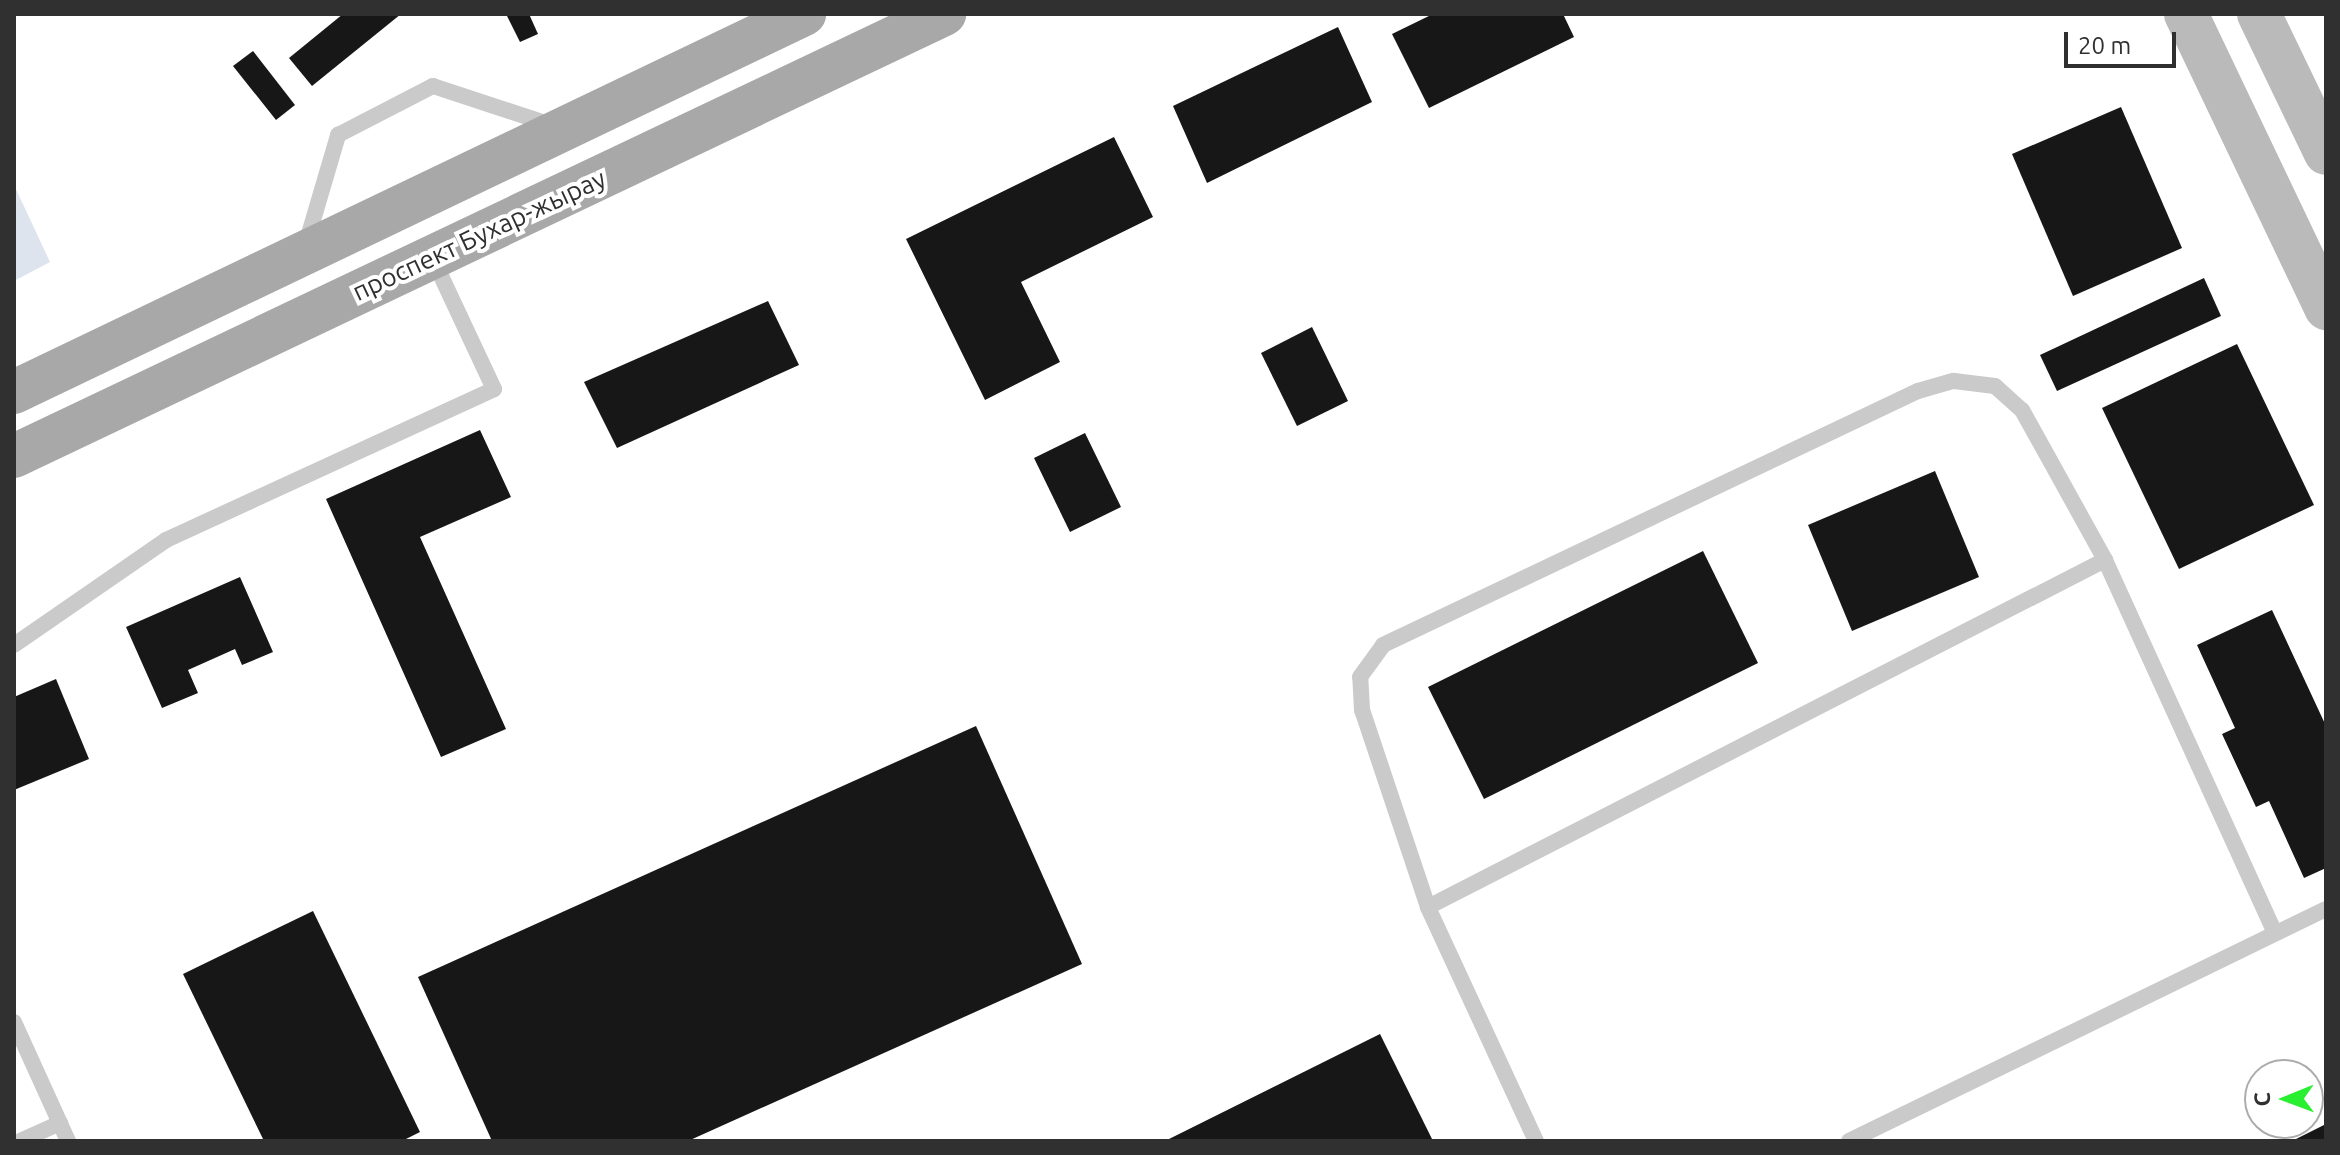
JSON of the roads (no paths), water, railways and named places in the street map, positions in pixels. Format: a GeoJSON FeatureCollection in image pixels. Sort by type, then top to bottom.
{"type":"FeatureCollection","features":[{"type":"Feature","properties":{"kind":"main road"},"geometry":{"type":"LineString","coordinates":[[14,392],[804,14]]}},
{"type":"Feature","properties":{"kind":"main road","name":"проспект Бухар-жырау"},"geometry":{"type":"LineString","coordinates":[[14,456],[944,14]]}},
{"type":"Feature","properties":{"kind":"main road"},"geometry":{"type":"LineString","coordinates":[[408,203],[432,258]]}},
{"type":"Feature","properties":{"kind":"street"},"geometry":{"type":"LineString","coordinates":[[2186,14],[2326,308]]}},
{"type":"Feature","properties":{"kind":"street"},"geometry":{"type":"LineString","coordinates":[[2259,14],[2326,153]]}},
{"type":"Feature","properties":{"kind":"lane"},"geometry":{"type":"LineString","coordinates":[[303,254],[338,135],[433,86],[564,129]]}},
{"type":"Feature","properties":{"kind":"lane"},"geometry":{"type":"LineString","coordinates":[[14,645],[166,540],[494,389],[432,258]]}},
{"type":"Feature","properties":{"kind":"lane"},"geometry":{"type":"LineString","coordinates":[[1536,1141],[1428,907],[1362,710],[1360,677],[1383,645],[1918,391],[1954,381],[1995,386],[2022,410],[2105,560],[2275,933]]}},
{"type":"Feature","properties":{"kind":"lane"},"geometry":{"type":"LineString","coordinates":[[1428,907],[2105,560]]}},
{"type":"Feature","properties":{"kind":"lane"},"geometry":{"type":"LineString","coordinates":[[1849,1141],[2326,909]]}},
{"type":"Feature","properties":{"kind":"lane"},"geometry":{"type":"LineString","coordinates":[[14,1022],[68,1141]]}},
{"type":"Feature","properties":{"kind":"lane"},"geometry":{"type":"LineString","coordinates":[[20,1141],[60,1123]]}}]}
